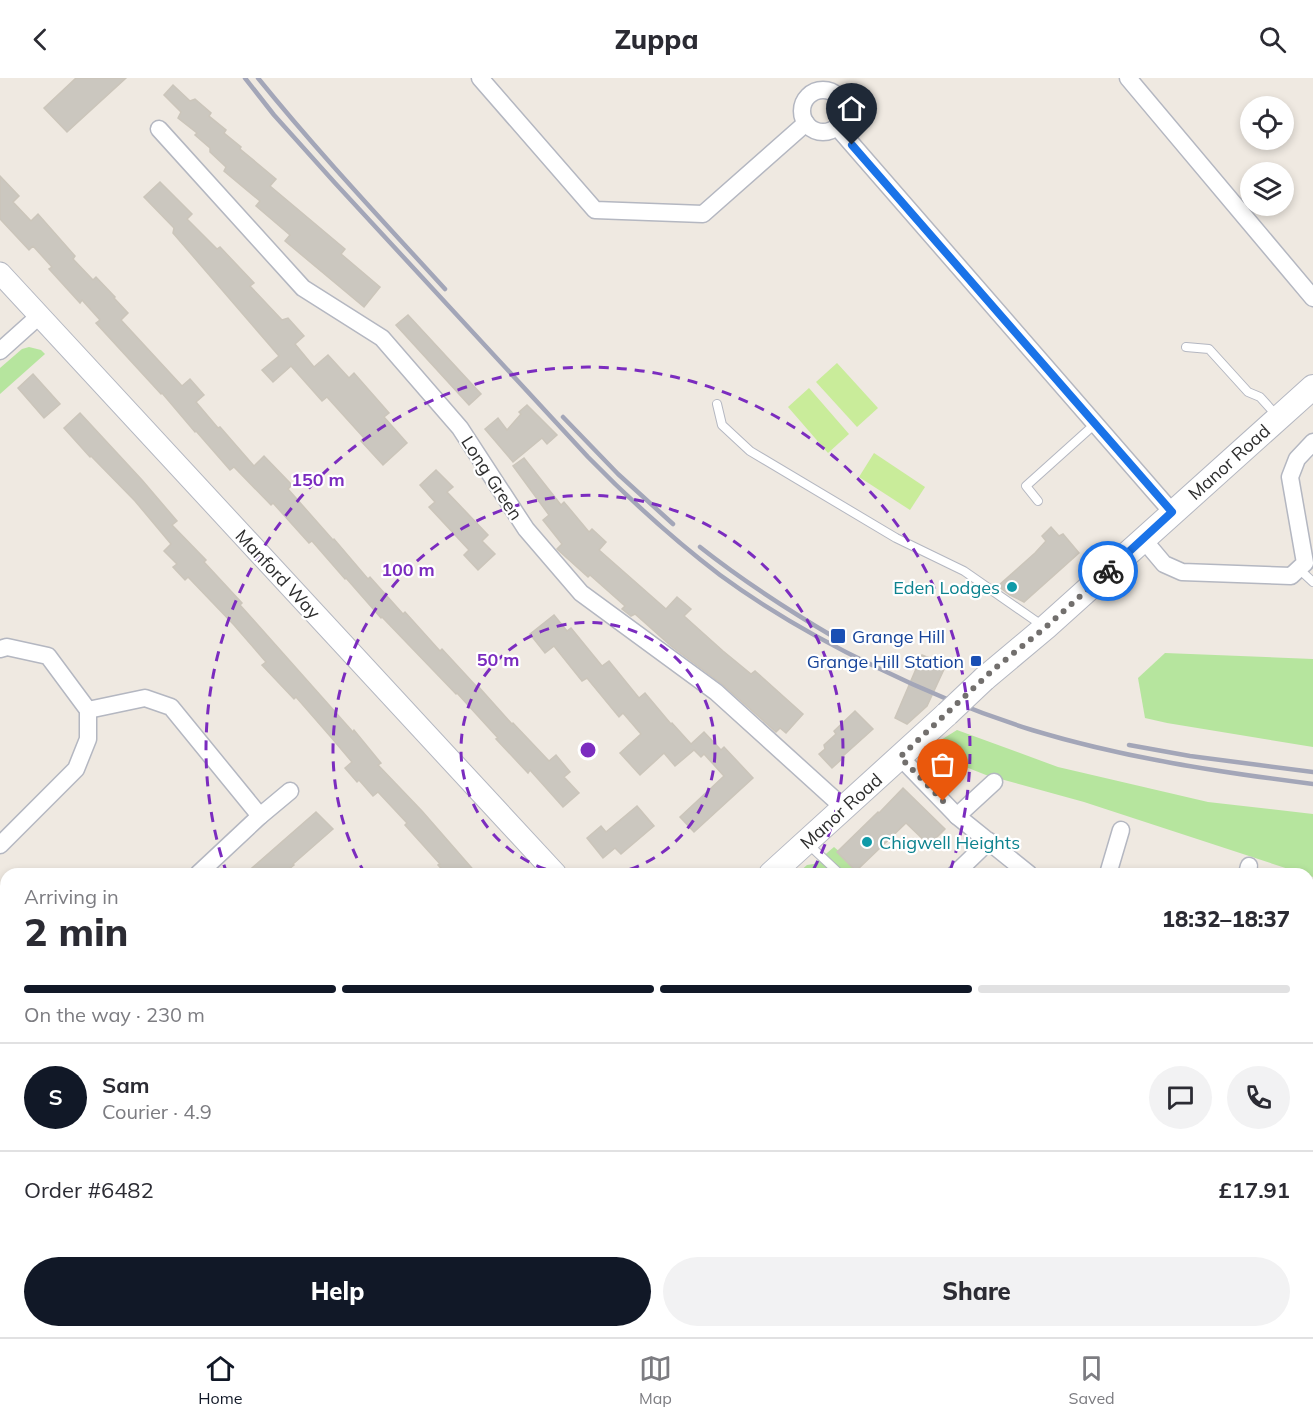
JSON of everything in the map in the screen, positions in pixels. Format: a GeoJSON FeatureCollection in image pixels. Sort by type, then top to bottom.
{"type":"FeatureCollection","features":[{"type":"Feature","properties":{"kind":"main road","name":"Manor Road"},"geometry":{"type":"LineString","coordinates":[[778,868],[984,679],[1046,627],[1313,387]]}},
{"type":"Feature","properties":{"kind":"street"},"geometry":{"type":"LineString","coordinates":[[480,78],[594,210],[703,214],[806,123]]}},
{"type":"Feature","properties":{"kind":"street"},"geometry":{"type":"LineString","coordinates":[[1128,78],[1313,298]]}},
{"type":"Feature","properties":{"kind":"street"},"geometry":{"type":"LineString","coordinates":[[815,84],[839,97],[844,116],[837,127],[824,132],[811,128],[806,123],[802,110],[808,97],[814,93],[815,84]]}},
{"type":"Feature","properties":{"kind":"street"},"geometry":{"type":"LineString","coordinates":[[837,127],[1172,512]]}},
{"type":"Feature","properties":{"kind":"street","name":"Long Green"},"geometry":{"type":"LineString","coordinates":[[159,129],[303,288],[382,338],[460,428],[525,529],[581,592],[716,692],[844,808]]}},
{"type":"Feature","properties":{"kind":"street","name":"Manford Way"},"geometry":{"type":"LineString","coordinates":[[0,273],[550,868]]}},
{"type":"Feature","properties":{"kind":"street"},"geometry":{"type":"LineString","coordinates":[[0,351],[39,316]]}},
{"type":"Feature","properties":{"kind":"street"},"geometry":{"type":"LineString","coordinates":[[1143,539],[1164,564],[1182,572],[1291,576],[1305,563],[1290,477],[1297,459],[1313,442]]}},
{"type":"Feature","properties":{"kind":"street"},"geometry":{"type":"LineString","coordinates":[[0,649],[7,646],[48,656],[88,710],[88,739],[76,769],[0,845]]}},
{"type":"Feature","properties":{"kind":"street"},"geometry":{"type":"LineString","coordinates":[[88,710],[145,698],[171,707],[260,816]]}},
{"type":"Feature","properties":{"kind":"street"},"geometry":{"type":"LineString","coordinates":[[900,757],[957,816],[1022,868]]}},
{"type":"Feature","properties":{"kind":"street"},"geometry":{"type":"LineString","coordinates":[[957,816],[994,782]]}},
{"type":"Feature","properties":{"kind":"street"},"geometry":{"type":"LineString","coordinates":[[204,868],[290,790]]}},
{"type":"Feature","properties":{"kind":"street"},"geometry":{"type":"LineString","coordinates":[[1110,868],[1121,830]]}},
{"type":"Feature","properties":{"kind":"street"},"geometry":{"type":"LineString","coordinates":[[961,868],[989,841]]}},
{"type":"Feature","properties":{"kind":"lane"},"geometry":{"type":"LineString","coordinates":[[1186,347],[1209,349],[1248,392],[1260,398],[1278,418]]}},
{"type":"Feature","properties":{"kind":"lane"},"geometry":{"type":"LineString","coordinates":[[717,404],[722,425],[750,451],[896,538],[964,571],[1046,627]]}},
{"type":"Feature","properties":{"kind":"lane"},"geometry":{"type":"LineString","coordinates":[[1038,501],[1026,486],[1095,424]]}},
{"type":"Feature","properties":{"kind":"lane"},"geometry":{"type":"LineString","coordinates":[[1299,569],[1313,582]]}},
{"type":"Feature","properties":{"kind":"lane"},"geometry":{"type":"LineString","coordinates":[[806,842],[834,868]]}},
{"type":"Feature","properties":{"kind":"green space"},"geometry":{"type":"Polygon","coordinates":[[[29,347],[41,350],[45,354],[0,394],[0,368],[22,349],[29,347]]]}},
{"type":"Feature","properties":{"kind":"green space"},"geometry":{"type":"Polygon","coordinates":[[[837,363],[878,408],[857,427],[816,382],[837,363]]]}},
{"type":"Feature","properties":{"kind":"green space"},"geometry":{"type":"Polygon","coordinates":[[[809,388],[849,434],[828,453],[788,407],[809,388]]]}},
{"type":"Feature","properties":{"kind":"green space"},"geometry":{"type":"Polygon","coordinates":[[[874,453],[925,487],[910,510],[859,477],[874,453]]]}},
{"type":"Feature","properties":{"kind":"green space"},"geometry":{"type":"Polygon","coordinates":[[[1165,653],[1313,659],[1313,747],[1145,718],[1138,678],[1165,653]]]}},
{"type":"Feature","properties":{"kind":"green space"},"geometry":{"type":"Polygon","coordinates":[[[957,730],[1058,767],[1208,802],[1313,814],[1313,868],[1286,868],[1084,802],[986,775],[953,762],[928,748],[957,730]]]}},
{"type":"Feature","properties":{"kind":"green space"},"geometry":{"type":"Polygon","coordinates":[[[834,847],[858,868],[804,868],[814,864],[834,847]]]}},
{"type":"Feature","properties":{"kind":"building"},"geometry":{"type":"Polygon","coordinates":[[[76,78],[126,78],[67,132],[44,108],[76,78]]]}},
{"type":"Feature","properties":{"kind":"building"},"geometry":{"type":"Polygon","coordinates":[[[173,85],[190,101],[195,99],[211,113],[209,116],[226,130],[224,133],[276,179],[270,186],[345,249],[341,254],[380,287],[364,307],[285,241],[290,235],[256,206],[260,201],[224,171],[226,167],[195,135],[197,133],[178,118],[181,112],[164,95],[173,85]]]}},
{"type":"Feature","properties":{"kind":"building"},"geometry":{"type":"Polygon","coordinates":[[[0,176],[19,196],[13,202],[31,221],[38,214],[75,256],[73,259],[93,280],[96,277],[115,297],[128,313],[121,320],[182,386],[190,379],[204,395],[196,402],[218,428],[220,427],[254,466],[264,456],[292,485],[288,489],[368,579],[370,577],[440,651],[442,649],[549,761],[556,755],[570,772],[564,777],[579,793],[563,807],[530,770],[528,773],[496,739],[498,738],[457,693],[381,618],[312,541],[309,543],[273,503],[271,505],[234,467],[230,470],[96,323],[100,320],[82,300],[80,303],[49,269],[52,267],[33,246],[29,250],[0,219],[0,176]]]}},
{"type":"Feature","properties":{"kind":"building"},"geometry":{"type":"Polygon","coordinates":[[[160,182],[192,214],[187,219],[217,249],[220,247],[254,283],[250,286],[282,320],[288,318],[304,336],[295,344],[314,367],[328,355],[349,378],[354,373],[389,413],[384,417],[407,443],[383,465],[361,441],[364,438],[327,397],[322,401],[291,366],[273,382],[262,370],[279,356],[173,233],[174,228],[144,197],[160,182]]]}},
{"type":"Feature","properties":{"kind":"building"},"geometry":{"type":"Polygon","coordinates":[[[408,315],[481,394],[469,405],[396,325],[408,315]]]}},
{"type":"Feature","properties":{"kind":"building"},"geometry":{"type":"Polygon","coordinates":[[[33,374],[60,404],[44,418],[18,388],[33,374]]]}},
{"type":"Feature","properties":{"kind":"building"},"geometry":{"type":"Polygon","coordinates":[[[527,405],[557,435],[547,444],[542,438],[513,462],[485,429],[498,418],[507,430],[521,414],[519,412],[527,405]]]}},
{"type":"Feature","properties":{"kind":"building"},"geometry":{"type":"Polygon","coordinates":[[[80,413],[177,521],[172,525],[206,560],[204,562],[242,603],[240,605],[353,732],[354,730],[381,763],[378,765],[472,868],[441,868],[438,865],[440,864],[405,825],[407,823],[378,792],[373,796],[359,780],[357,782],[345,768],[352,762],[296,697],[294,699],[262,665],[266,662],[234,625],[188,577],[185,580],[173,567],[177,564],[164,551],[171,544],[135,501],[64,428],[80,413]]]}},
{"type":"Feature","properties":{"kind":"building"},"geometry":{"type":"Polygon","coordinates":[[[524,458],[561,505],[564,502],[589,532],[592,529],[606,542],[599,550],[666,609],[677,597],[691,609],[684,616],[751,674],[755,671],[803,714],[786,733],[780,728],[776,732],[722,684],[671,646],[635,614],[631,616],[622,609],[625,606],[557,549],[562,544],[543,520],[549,515],[513,466],[524,458]]]}},
{"type":"Feature","properties":{"kind":"building"},"geometry":{"type":"Polygon","coordinates":[[[436,470],[453,487],[447,492],[488,535],[482,541],[495,554],[478,570],[464,555],[469,550],[429,507],[435,502],[420,485],[436,470]]]}},
{"type":"Feature","properties":{"kind":"building"},"geometry":{"type":"Polygon","coordinates":[[[1051,527],[1059,536],[1063,534],[1079,553],[1024,602],[998,586],[1046,541],[1042,536],[1051,527]]]}},
{"type":"Feature","properties":{"kind":"building"},"geometry":{"type":"Polygon","coordinates":[[[554,615],[567,631],[571,628],[602,666],[609,661],[639,698],[645,693],[691,744],[704,732],[721,750],[724,747],[753,778],[694,832],[680,817],[724,776],[704,754],[701,757],[694,750],[675,766],[664,753],[640,775],[620,753],[641,734],[623,713],[619,717],[587,678],[582,681],[554,646],[545,653],[530,634],[554,615]]]}},
{"type":"Feature","properties":{"kind":"building"},"geometry":{"type":"Polygon","coordinates":[[[922,655],[946,665],[927,706],[907,724],[895,718],[922,655]]]}},
{"type":"Feature","properties":{"kind":"building"},"geometry":{"type":"Polygon","coordinates":[[[855,711],[873,729],[832,768],[819,754],[825,749],[824,745],[836,734],[834,731],[855,711]]]}},
{"type":"Feature","properties":{"kind":"building"},"geometry":{"type":"Polygon","coordinates":[[[903,788],[945,829],[929,845],[906,823],[859,868],[853,868],[837,852],[903,788]]]}},
{"type":"Feature","properties":{"kind":"building"},"geometry":{"type":"Polygon","coordinates":[[[637,806],[654,826],[621,854],[615,848],[603,858],[587,838],[601,826],[606,832],[637,806]]]}},
{"type":"Feature","properties":{"kind":"building"},"geometry":{"type":"Polygon","coordinates":[[[316,812],[333,829],[290,868],[252,868],[316,812]]]}},
{"type":"Feature","properties":{"kind":"railway"},"geometry":{"type":"LineString","coordinates":[[245,78],[274,115],[335,183],[588,457],[668,533],[720,575],[757,601],[816,636],[914,685],[953,702],[1032,730],[1137,756],[1207,769],[1313,784]]}},
{"type":"Feature","properties":{"kind":"railway"},"geometry":{"type":"LineString","coordinates":[[258,78],[326,159],[445,289]]}},
{"type":"Feature","properties":{"kind":"railway"},"geometry":{"type":"LineString","coordinates":[[563,417],[618,474],[673,524]]}},
{"type":"Feature","properties":{"kind":"railway"},"geometry":{"type":"LineString","coordinates":[[700,547],[766,595],[834,637]]}},
{"type":"Feature","properties":{"kind":"railway"},"geometry":{"type":"LineString","coordinates":[[1129,745],[1190,756],[1313,772]]}},
{"type":"Feature","properties":{"kind":"way so far"},"geometry":{"type":"LineString","coordinates":[[943,801],[900,757],[994,669],[1046,627],[1108,571]]}},
{"type":"Feature","properties":{"kind":"place","name":"Eden Lodges"},"geometry":{"type":"Point","coordinates":[1012,587]}},
{"type":"Feature","properties":{"kind":"place","name":"Grange Hill"},"geometry":{"type":"Point","coordinates":[838,636]}},
{"type":"Feature","properties":{"kind":"place","name":"Grange Hill Station"},"geometry":{"type":"Point","coordinates":[976,661]}},
{"type":"Feature","properties":{"kind":"place","name":"Chigwell Heights"},"geometry":{"type":"Point","coordinates":[867,842]}},
{"type":"Feature","properties":{"kind":"route"},"geometry":{"type":"LineString","coordinates":[[852,145],[1172,512],[1108,571]]}}]}
